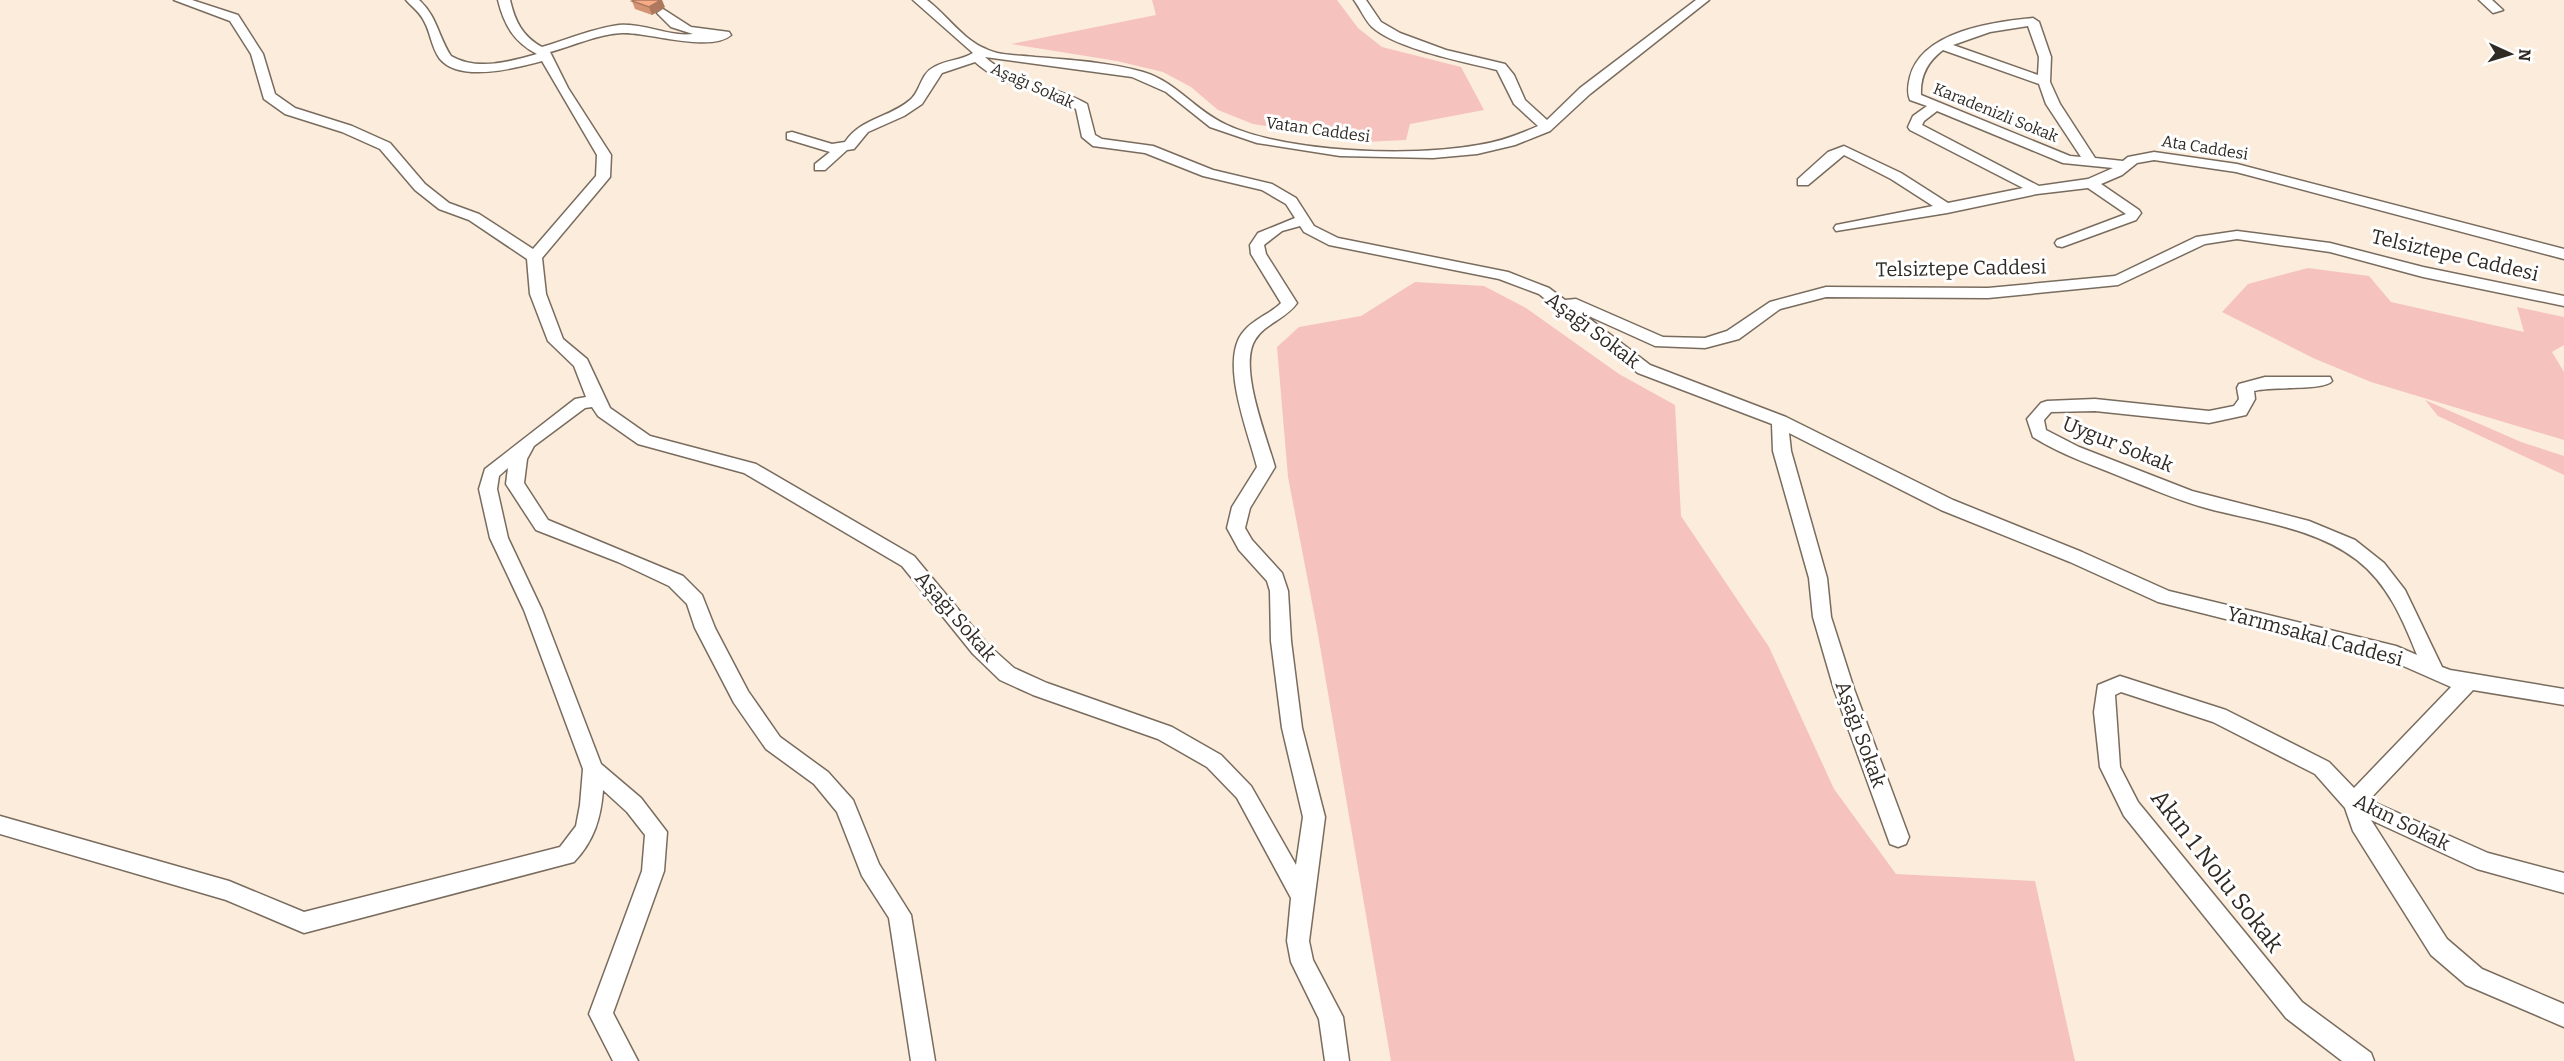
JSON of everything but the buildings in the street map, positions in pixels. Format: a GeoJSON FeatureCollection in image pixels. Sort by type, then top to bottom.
{"type":"FeatureCollection","features":[{"type":"Feature","properties":{"kind":"street"},"geometry":{"type":"LineString","coordinates":[[180,0],[234,18],[257,54],[269,96],[290,111],[347,129],[386,146],[420,187],[444,206],[474,217],[534,257]]}},
{"type":"Feature","properties":{"kind":"street"},"geometry":{"type":"LineString","coordinates":[[412,0],[434,25],[439,49],[456,64],[481,69],[543,54],[619,29],[646,30],[684,39],[725,35],[688,30],[675,24],[663,13]]}},
{"type":"Feature","properties":{"kind":"street"},"geometry":{"type":"LineString","coordinates":[[0,825],[229,891],[304,923],[566,855],[580,843],[590,818],[593,769],[533,610],[499,538],[488,489],[491,473],[528,442],[581,403],[596,400],[581,363],[556,341],[538,294],[534,257],[603,177],[604,155],[543,54],[527,44],[509,22],[504,0]]}},
{"type":"Feature","properties":{"kind":"street","name":"Vatan Caddesi"},"geometry":{"type":"LineString","coordinates":[[919,0],[979,54],[1113,68],[1171,87],[1206,120],[1224,129],[1252,137],[1332,150],[1383,154],[1486,148],[1517,141],[1546,127],[1566,106],[1703,0]]}},
{"type":"Feature","properties":{"kind":"street"},"geometry":{"type":"LineString","coordinates":[[1359,0],[1377,25],[1396,36],[1442,53],[1501,67],[1509,74],[1520,104],[1537,115],[1546,127]]}},
{"type":"Feature","properties":{"kind":"street"},"geometry":{"type":"LineString","coordinates":[[2485,0],[2497,10]]}},
{"type":"Feature","properties":{"kind":"street"},"geometry":{"type":"LineString","coordinates":[[1941,45],[2005,24],[2033,22],[2045,57],[2044,82],[2053,104],[2091,162]]}},
{"type":"Feature","properties":{"kind":"street"},"geometry":{"type":"LineString","coordinates":[[1941,45],[2044,82]]}},
{"type":"Feature","properties":{"kind":"street","name":"Karadenizli Sokak"},"geometry":{"type":"LineString","coordinates":[[1941,45],[1930,53],[1919,66],[1914,86],[1915,97],[2068,160],[2126,165]]}},
{"type":"Feature","properties":{"kind":"street"},"geometry":{"type":"LineString","coordinates":[[792,136],[831,148],[849,146],[862,127],[900,112],[918,101],[930,76],[937,70],[979,54]]}},
{"type":"Feature","properties":{"kind":"street","name":"Aşağı Sokak"},"geometry":{"type":"LineString","coordinates":[[979,54],[982,63],[1011,78],[1068,97],[1082,107],[1089,137],[1098,143],[1148,149],[1208,173],[1267,187],[1291,201],[1310,229],[1334,242],[1503,275],[1544,291],[1644,369],[1780,421],[1947,506],[2105,570]]}},
{"type":"Feature","properties":{"kind":"street"},"geometry":{"type":"LineString","coordinates":[[1937,105],[1918,119],[1915,127],[2037,190]]}},
{"type":"Feature","properties":{"kind":"street"},"geometry":{"type":"LineString","coordinates":[[820,167],[841,148]]}},
{"type":"Feature","properties":{"kind":"street"},"geometry":{"type":"LineString","coordinates":[[1803,182],[1833,155],[1844,150],[1896,176],[1947,209]]}},
{"type":"Feature","properties":{"kind":"street","name":"Ata Caddesi"},"geometry":{"type":"LineString","coordinates":[[1841,228],[2037,190],[2091,183],[2117,172],[2133,160],[2154,156],[2237,168],[2564,254]]}},
{"type":"Feature","properties":{"kind":"street"},"geometry":{"type":"LineString","coordinates":[[2062,243],[2131,217],[2134,213],[2091,183]]}},
{"type":"Feature","properties":{"kind":"street"},"geometry":{"type":"LineString","coordinates":[[1303,220],[1277,227],[1263,235],[1257,249],[1258,258],[1287,296],[1289,303],[1248,336],[1244,346],[1248,405],[1266,467],[1241,507],[1236,528],[1245,545],[1275,578],[1279,591],[1281,640],[1292,728],[1314,817],[1298,941],[1302,962],[1331,1017],[1337,1061]]}},
{"type":"Feature","properties":{"kind":"street","name":"Telsiztepe Caddesi"},"geometry":{"type":"LineString","coordinates":[[1544,291],[1661,342],[1706,343],[1733,335],[1775,306],[1826,292],[1988,293],[2118,280],[2201,240],[2237,235],[2272,238],[2330,248],[2423,272],[2564,301]]}},
{"type":"Feature","properties":{"kind":"street","name":"Uygur Sokak"},"geometry":{"type":"LineString","coordinates":[[2324,381],[2265,382],[2245,388],[2247,399],[2240,411],[2209,417],[2073,405],[2047,407],[2035,419],[2039,433],[2070,450],[2203,501],[2304,528],[2349,545],[2381,571],[2404,602],[2434,672]]}},
{"type":"Feature","properties":{"kind":"street","name":"Aşağı Sokak"},"geometry":{"type":"LineString","coordinates":[[596,400],[604,412],[644,440],[750,468],[908,561],[980,649],[1007,674],[1041,689],[1165,733],[1214,761],[1244,792],[1302,897]]}},
{"type":"Feature","properties":{"kind":"street","name":"Aşağı Sokak"},"geometry":{"type":"LineString","coordinates":[[1780,421],[1782,451],[1818,578],[1822,617],[1844,689],[1898,837]]}},
{"type":"Feature","properties":{"kind":"street"},"geometry":{"type":"LineString","coordinates":[[528,442],[518,459],[515,484],[542,525],[624,557],[676,581],[695,600],[705,628],[741,697],[773,743],[821,778],[846,807],[870,869],[900,915],[923,1061]]}},
{"type":"Feature","properties":{"kind":"street","name":"Yarımsakal Caddesi"},"geometry":{"type":"LineString","coordinates":[[2105,570],[2165,597],[2396,654],[2447,678],[2564,697]]}},
{"type":"Feature","properties":{"kind":"street"},"geometry":{"type":"LineString","coordinates":[[2469,681],[2378,774],[2354,803],[2361,824],[2439,947],[2474,977],[2564,1016]]}},
{"type":"Feature","properties":{"kind":"street","name":"Akın Sokak"},"geometry":{"type":"LineString","coordinates":[[2120,684],[2219,716],[2322,768],[2354,803],[2484,862],[2564,883]]}},
{"type":"Feature","properties":{"kind":"street","name":"Akın 1 Nolu Sokak"},"geometry":{"type":"LineString","coordinates":[[2120,684],[2105,691],[2104,712],[2110,767],[2131,809],[2294,1010],[2362,1061]]}},
{"type":"Feature","properties":{"kind":"street"},"geometry":{"type":"LineString","coordinates":[[593,769],[634,805],[656,832],[653,871],[601,1014],[626,1061]]}},
{"type":"Feature","properties":{"kind":"shaded area"},"geometry":{"type":"Polygon","coordinates":[[[1152,0],[1337,0],[1358,28],[1382,47],[1461,67],[1484,110],[1410,124],[1406,140],[1363,142],[1253,124],[1218,110],[1191,87],[1163,72],[1117,61],[1011,44],[1156,15],[1152,0]]]}},
{"type":"Feature","properties":{"kind":"shaded area"},"geometry":{"type":"Polygon","coordinates":[[[2308,268],[2369,276],[2391,302],[2524,332],[2517,307],[2564,317],[2564,345],[2552,352],[2564,372],[2564,440],[2371,382],[2313,358],[2222,312],[2248,284],[2308,268]]]}},
{"type":"Feature","properties":{"kind":"shaded area"},"geometry":{"type":"Polygon","coordinates":[[[1415,282],[1484,286],[1526,308],[1619,374],[1675,405],[1681,516],[1769,647],[1834,789],[1896,874],[2035,881],[2075,1061],[1391,1061],[1316,623],[1288,477],[1277,347],[1299,327],[1361,316],[1415,282]]]}},
{"type":"Feature","properties":{"kind":"shaded area"},"geometry":{"type":"Polygon","coordinates":[[[2425,400],[2521,442],[2564,456],[2564,475],[2438,416],[2425,400]]]}}]}
